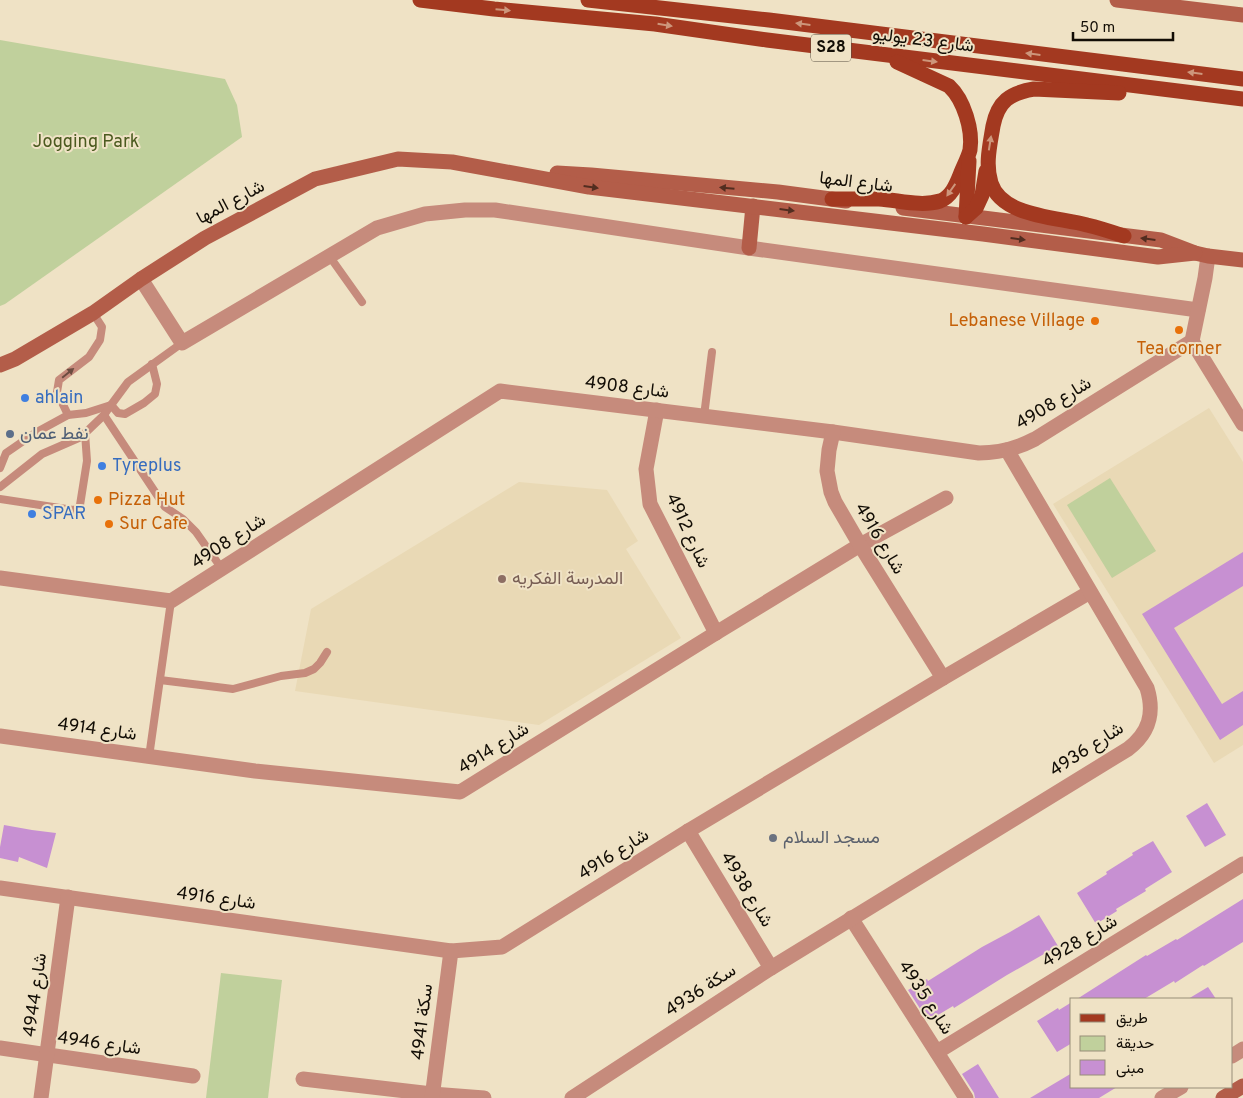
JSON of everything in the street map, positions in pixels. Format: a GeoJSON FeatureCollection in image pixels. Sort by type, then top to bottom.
{"type":"FeatureCollection","features":[{"type":"Feature","properties":{"kind":"main road","name":"شارع 23 يوليو"},"geometry":{"type":"LineString","coordinates":[[420,0],[655,24],[882,55],[1238,98]]}},
{"type":"Feature","properties":{"kind":"main road","name":"شارع 23 يوليو"},"geometry":{"type":"LineString","coordinates":[[588,0],[769,20],[1243,79]]}},
{"type":"Feature","properties":{"kind":"main road"},"geometry":{"type":"LineString","coordinates":[[882,55],[939,80],[956,92],[970,132],[966,216]]}},
{"type":"Feature","properties":{"kind":"main road"},"geometry":{"type":"LineString","coordinates":[[966,216],[976,208],[982,195],[995,119],[1003,102],[1021,91],[1034,89],[1238,98]]}},
{"type":"Feature","properties":{"kind":"main road"},"geometry":{"type":"LineString","coordinates":[[832,199],[878,199],[923,203],[940,201],[949,196],[958,180],[970,150]]}},
{"type":"Feature","properties":{"kind":"main road"},"geometry":{"type":"LineString","coordinates":[[988,165],[991,184],[1001,200],[1019,210],[1087,224],[1124,236]]}},
{"type":"Feature","properties":{"kind":"street"},"geometry":{"type":"LineString","coordinates":[[1117,0],[1243,15]]}},
{"type":"Feature","properties":{"kind":"street","name":"شارع المها"},"geometry":{"type":"LineString","coordinates":[[0,365],[93,313],[141,279],[205,238],[315,180],[398,159],[452,162],[589,187],[1158,257],[1201,254]]}},
{"type":"Feature","properties":{"kind":"street","name":"شارع المها"},"geometry":{"type":"LineString","coordinates":[[508,172],[591,174],[778,192],[1161,240],[1201,254],[1243,260]]}},
{"type":"Feature","properties":{"kind":"street"},"geometry":{"type":"LineString","coordinates":[[749,248],[753,206]]}},
{"type":"Feature","properties":{"kind":"street"},"geometry":{"type":"LineString","coordinates":[[141,279],[182,343],[378,228],[425,214],[465,210],[495,210],[749,248],[1198,310]]}},
{"type":"Feature","properties":{"kind":"street"},"geometry":{"type":"LineString","coordinates":[[894,224],[910,221],[949,222],[966,216],[970,224],[983,234]]}},
{"type":"Feature","properties":{"kind":"street"},"geometry":{"type":"LineString","coordinates":[[1201,254],[1205,278],[1192,341],[1243,424]]}},
{"type":"Feature","properties":{"kind":"street","name":"4908 شارع"},"geometry":{"type":"LineString","coordinates":[[171,601],[500,391],[988,453],[1016,448],[1034,439],[1192,341]]}},
{"type":"Feature","properties":{"kind":"street"},"geometry":{"type":"LineString","coordinates":[[0,371],[15,358]]}},
{"type":"Feature","properties":{"kind":"street","name":"4912 شارع"},"geometry":{"type":"LineString","coordinates":[[657,410],[646,469],[650,504],[716,633]]}},
{"type":"Feature","properties":{"kind":"street","name":"4916 شارع"},"geometry":{"type":"LineString","coordinates":[[0,888],[451,951],[502,947],[688,830],[943,678],[860,545],[836,502],[827,471],[827,460],[833,432]]}},
{"type":"Feature","properties":{"kind":"street","name":"4936 شارع"},"geometry":{"type":"LineString","coordinates":[[851,918],[1128,749],[1140,738],[1148,722],[1151,705],[1147,688],[1007,450]]}},
{"type":"Feature","properties":{"kind":"street","name":"4914 شارع"},"geometry":{"type":"LineString","coordinates":[[0,736],[254,771],[460,792],[860,545],[946,498]]}},
{"type":"Feature","properties":{"kind":"street"},"geometry":{"type":"LineString","coordinates":[[0,578],[171,601]]}},
{"type":"Feature","properties":{"kind":"street"},"geometry":{"type":"LineString","coordinates":[[943,678],[1090,592]]}},
{"type":"Feature","properties":{"kind":"street","name":"شارع 4938"},"geometry":{"type":"LineString","coordinates":[[688,830],[771,968]]}},
{"type":"Feature","properties":{"kind":"street","name":"4928 شارع"},"geometry":{"type":"LineString","coordinates":[[937,1052],[1243,864]]}},
{"type":"Feature","properties":{"kind":"street","name":"4944 شارع"},"geometry":{"type":"LineString","coordinates":[[41,1098],[68,897]]}},
{"type":"Feature","properties":{"kind":"street","name":"سكة 4936"},"geometry":{"type":"LineString","coordinates":[[572,1098],[851,918]]}},
{"type":"Feature","properties":{"kind":"street","name":"4935 شارع"},"geometry":{"type":"LineString","coordinates":[[851,918],[966,1098]]}},
{"type":"Feature","properties":{"kind":"street","name":"سكة 4941"},"geometry":{"type":"LineString","coordinates":[[432,1096],[451,951]]}},
{"type":"Feature","properties":{"kind":"street","name":"4946 شارع"},"geometry":{"type":"LineString","coordinates":[[0,1048],[193,1076]]}},
{"type":"Feature","properties":{"kind":"street"},"geometry":{"type":"LineString","coordinates":[[303,1078],[432,1096],[484,1098]]}},
{"type":"Feature","properties":{"kind":"street"},"geometry":{"type":"LineString","coordinates":[[1223,1098],[1243,1086]]}},
{"type":"Feature","properties":{"kind":"street"},"geometry":{"type":"LineString","coordinates":[[1162,1098],[1178,1088]]}},
{"type":"Feature","properties":{"kind":"lane"},"geometry":{"type":"LineString","coordinates":[[330,257],[362,302]]}},
{"type":"Feature","properties":{"kind":"lane"},"geometry":{"type":"LineString","coordinates":[[68,414],[57,392],[59,380],[89,357],[100,340],[102,327],[93,313]]}},
{"type":"Feature","properties":{"kind":"lane"},"geometry":{"type":"LineString","coordinates":[[0,487],[42,454],[81,437],[104,415],[128,382],[182,343]]}},
{"type":"Feature","properties":{"kind":"lane"},"geometry":{"type":"LineString","coordinates":[[704,416],[712,352]]}},
{"type":"Feature","properties":{"kind":"lane"},"geometry":{"type":"LineString","coordinates":[[110,405],[118,413],[125,414],[155,394],[158,384],[152,364]]}},
{"type":"Feature","properties":{"kind":"lane"},"geometry":{"type":"LineString","coordinates":[[0,468],[6,453],[68,414],[86,413],[110,405]]}},
{"type":"Feature","properties":{"kind":"lane"},"geometry":{"type":"LineString","coordinates":[[104,415],[165,507],[183,519],[196,532],[222,568]]}},
{"type":"Feature","properties":{"kind":"lane"},"geometry":{"type":"LineString","coordinates":[[0,499],[73,510],[78,508],[87,461],[85,433]]}},
{"type":"Feature","properties":{"kind":"lane"},"geometry":{"type":"LineString","coordinates":[[150,757],[171,601]]}},
{"type":"Feature","properties":{"kind":"lane"},"geometry":{"type":"LineString","coordinates":[[160,680],[233,689],[281,676],[305,673],[314,669],[327,652]]}},
{"type":"Feature","properties":{"kind":"shaded area"},"geometry":{"type":"Polygon","coordinates":[[[1209,408],[1243,462],[1243,745],[1214,763],[1053,504],[1209,408]]]}},
{"type":"Feature","properties":{"kind":"shaded area","name":"المدرسة الفكريه"},"geometry":{"type":"Polygon","coordinates":[[[519,482],[607,490],[638,541],[626,549],[681,638],[539,725],[295,691],[311,609],[519,482]]]}},
{"type":"Feature","properties":{"kind":"green space","name":"Jogging Park"},"geometry":{"type":"Polygon","coordinates":[[[0,40],[225,79],[237,105],[242,137],[0,306],[0,40]]]}},
{"type":"Feature","properties":{"kind":"green space"},"geometry":{"type":"Polygon","coordinates":[[[1110,478],[1156,551],[1112,578],[1067,505],[1110,478]]]}},
{"type":"Feature","properties":{"kind":"green space"},"geometry":{"type":"Polygon","coordinates":[[[221,973],[282,980],[268,1098],[206,1098],[221,973]]]}},
{"type":"Feature","properties":{"kind":"building"},"geometry":{"type":"Polygon","coordinates":[[[1243,552],[1243,586],[1174,628],[1222,704],[1243,691],[1243,725],[1220,740],[1142,614],[1243,552]]]}},
{"type":"Feature","properties":{"kind":"building"},"geometry":{"type":"Polygon","coordinates":[[[1207,803],[1226,835],[1205,847],[1186,816],[1207,803]]]}},
{"type":"Feature","properties":{"kind":"building"},"geometry":{"type":"Polygon","coordinates":[[[4,825],[56,833],[47,868],[19,857],[18,862],[0,858],[4,825]]]}},
{"type":"Feature","properties":{"kind":"building"},"geometry":{"type":"Polygon","coordinates":[[[1153,841],[1172,872],[1096,924],[1077,893],[1107,874],[1106,872],[1133,855],[1132,853],[1153,841]]]}},
{"type":"Feature","properties":{"kind":"building"},"geometry":{"type":"Polygon","coordinates":[[[1243,899],[1243,942],[1204,966],[1146,998],[1079,998],[1146,955],[1177,940],[1243,899]]]}},
{"type":"Feature","properties":{"kind":"building"},"geometry":{"type":"Polygon","coordinates":[[[1039,915],[1058,946],[954,1008],[953,1006],[928,1021],[908,990],[927,979],[928,981],[982,947],[1039,915]]]}},
{"type":"Feature","properties":{"kind":"building"},"geometry":{"type":"Polygon","coordinates":[[[1208,987],[1215,998],[1190,998],[1208,987]]]}},
{"type":"Feature","properties":{"kind":"building"},"geometry":{"type":"Polygon","coordinates":[[[1070,1003],[1070,1044],[1057,1052],[1037,1021],[1058,1008],[1059,1010],[1070,1003]]]}},
{"type":"Feature","properties":{"kind":"building"},"geometry":{"type":"Polygon","coordinates":[[[978,1064],[999,1098],[975,1098],[974,1093],[962,1074],[978,1064]]]}},
{"type":"Feature","properties":{"kind":"building"},"geometry":{"type":"Polygon","coordinates":[[[1070,1074],[1070,1088],[1115,1088],[1099,1098],[1030,1098],[1070,1074]]]}},
{"type":"Feature","properties":{"kind":"place","name":"Lebanese Village"},"geometry":{"type":"Point","coordinates":[1095,321]}},
{"type":"Feature","properties":{"kind":"place","name":"Tea corner"},"geometry":{"type":"Point","coordinates":[1179,330]}},
{"type":"Feature","properties":{"kind":"place","name":"ahlain"},"geometry":{"type":"Point","coordinates":[25,398]}},
{"type":"Feature","properties":{"kind":"place","name":"نفط عمان"},"geometry":{"type":"Point","coordinates":[10,434]}},
{"type":"Feature","properties":{"kind":"place","name":"Tyreplus"},"geometry":{"type":"Point","coordinates":[102,466]}},
{"type":"Feature","properties":{"kind":"place","name":"Pizza Hut"},"geometry":{"type":"Point","coordinates":[98,500]}},
{"type":"Feature","properties":{"kind":"place","name":"SPAR"},"geometry":{"type":"Point","coordinates":[32,514]}},
{"type":"Feature","properties":{"kind":"place","name":"Sur Cafe"},"geometry":{"type":"Point","coordinates":[109,524]}},
{"type":"Feature","properties":{"kind":"place","name":"المدرسة الفكريه"},"geometry":{"type":"Point","coordinates":[502,579]}},
{"type":"Feature","properties":{"kind":"place","name":"مسجد السلام"},"geometry":{"type":"Point","coordinates":[773,838]}}]}
